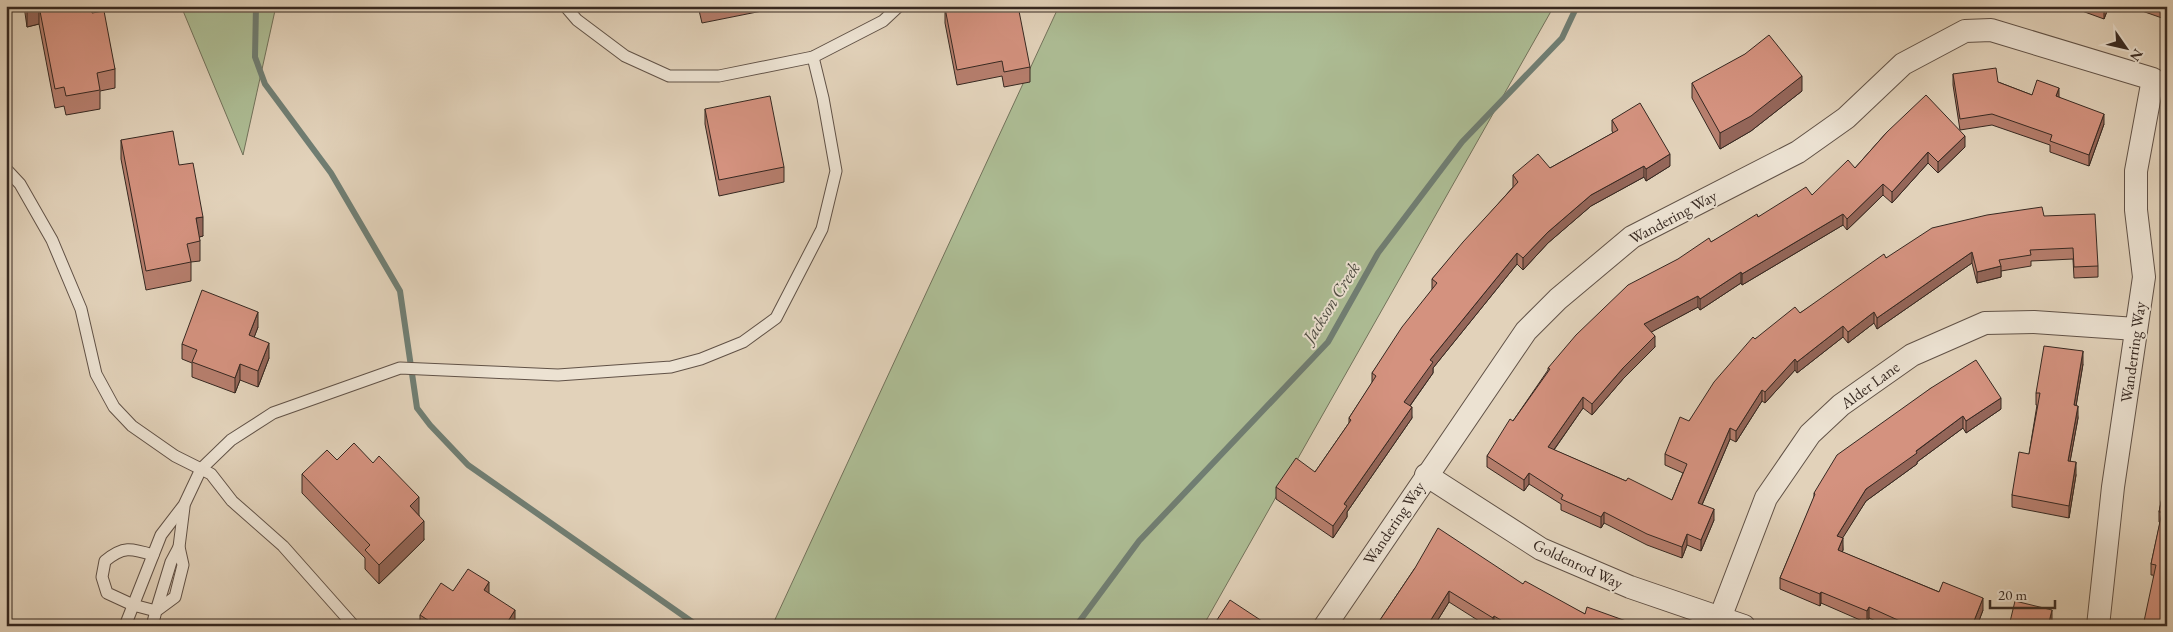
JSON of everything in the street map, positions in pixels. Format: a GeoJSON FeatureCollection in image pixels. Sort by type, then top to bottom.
{"type":"FeatureCollection","features":[{"type":"Feature","properties":{"kind":"street","name":"Wandering Way"},"geometry":{"type":"LineString","coordinates":[[1325,626],[1526,330],[1632,236],[1798,152],[1846,118],[1903,64],[1965,31],[1991,30],[2152,79]]}},
{"type":"Feature","properties":{"kind":"street","name":"Wanderring Way"},"geometry":{"type":"LineString","coordinates":[[2098,626],[2113,487],[2144,277],[2136,210],[2136,171],[2152,79]]}},
{"type":"Feature","properties":{"kind":"street","name":"Alder Lane"},"geometry":{"type":"LineString","coordinates":[[1720,618],[1766,498],[1810,434],[1841,405],[1912,354],[1984,323],[2034,322],[2136,329]]}},
{"type":"Feature","properties":{"kind":"street","name":"Goldenrod Way"},"geometry":{"type":"LineString","coordinates":[[1426,475],[1541,549],[1630,587],[1744,626]]}},
{"type":"Feature","properties":{"kind":"lane"},"geometry":{"type":"LineString","coordinates":[[565,6],[577,20],[625,56],[669,76],[719,76],[813,57],[883,21],[899,6]]}},
{"type":"Feature","properties":{"kind":"lane"},"geometry":{"type":"LineString","coordinates":[[126,626],[161,535],[184,506],[201,469],[231,440],[273,413],[400,368],[558,375],[671,367],[743,342],[776,318],[822,229],[836,171],[813,57]]}},
{"type":"Feature","properties":{"kind":"lane"},"geometry":{"type":"LineString","coordinates":[[6,169],[20,184],[52,240],[81,310],[96,374],[114,407],[132,426],[175,456],[212,474],[232,501],[283,546],[354,626]]}},
{"type":"Feature","properties":{"kind":"lane"},"geometry":{"type":"LineString","coordinates":[[152,626],[156,611],[175,597],[183,565],[179,547],[184,506]]}},
{"type":"Feature","properties":{"kind":"lane"},"geometry":{"type":"LineString","coordinates":[[153,555],[132,548],[117,551],[105,561],[102,577],[107,593],[133,605],[156,611]]}},
{"type":"Feature","properties":{"kind":"green space"},"geometry":{"type":"Polygon","coordinates":[[[181,6],[276,6],[243,155],[181,6]]]}},
{"type":"Feature","properties":{"kind":"green space"},"geometry":{"type":"Polygon","coordinates":[[[1059,6],[1554,6],[1203,626],[772,626],[1059,6]]]}},
{"type":"Feature","properties":{"kind":"building"},"geometry":{"type":"Polygon","coordinates":[[[39,6],[91,6],[92,13],[104,11],[115,69],[97,73],[100,90],[66,96],[64,87],[55,89],[39,6]]]}},
{"type":"Feature","properties":{"kind":"building"},"geometry":{"type":"Polygon","coordinates":[[[953,6],[1018,6],[1030,67],[1004,72],[1002,61],[957,70],[945,8],[953,6]]]}},
{"type":"Feature","properties":{"kind":"building"},"geometry":{"type":"Polygon","coordinates":[[[1769,35],[1802,76],[1751,116],[1720,133],[1692,83],[1745,54],[1769,35]]]}},
{"type":"Feature","properties":{"kind":"building"},"geometry":{"type":"Polygon","coordinates":[[[1996,68],[1998,82],[2032,95],[2037,80],[2059,88],[2056,96],[2104,114],[2089,155],[2050,141],[2052,135],[1992,114],[1960,119],[1953,74],[1996,68]]]}},
{"type":"Feature","properties":{"kind":"building"},"geometry":{"type":"Polygon","coordinates":[[[1926,95],[1965,136],[1938,162],[1928,152],[1892,192],[1883,184],[1847,219],[1843,214],[1742,274],[1741,272],[1700,299],[1698,296],[1644,324],[1655,336],[1623,368],[1592,404],[1583,397],[1548,447],[1626,481],[1628,478],[1672,500],[1687,464],[1665,454],[1680,417],[1689,421],[1714,382],[1753,337],[1755,339],[1795,307],[1800,313],[1884,254],[1886,258],[1932,228],[1987,215],[2042,207],[2044,216],[2095,214],[2098,266],[2074,267],[2073,248],[2030,250],[2031,255],[1999,260],[2001,266],[1977,272],[1972,252],[1877,318],[1874,312],[1848,332],[1843,326],[1797,362],[1795,359],[1765,392],[1762,390],[1736,431],[1730,428],[1698,503],[1714,509],[1701,540],[1687,534],[1682,547],[1647,534],[1604,512],[1601,517],[1561,499],[1563,495],[1529,473],[1524,480],[1487,456],[1510,419],[1513,421],[1550,369],[1548,368],[1576,335],[1628,285],[1678,259],[1709,238],[1711,242],[1757,214],[1758,217],[1806,187],[1812,195],[1848,160],[1855,168],[1887,132],[1926,95]]]}},
{"type":"Feature","properties":{"kind":"building"},"geometry":{"type":"Polygon","coordinates":[[[770,96],[784,167],[719,180],[705,109],[770,96]]]}},
{"type":"Feature","properties":{"kind":"building"},"geometry":{"type":"Polygon","coordinates":[[[1640,103],[1670,154],[1646,169],[1644,166],[1591,195],[1548,232],[1523,258],[1517,253],[1430,360],[1433,362],[1404,402],[1412,407],[1344,504],[1347,506],[1333,526],[1276,487],[1296,458],[1315,472],[1351,420],[1349,418],[1376,376],[1372,373],[1402,327],[1437,283],[1432,279],[1518,182],[1513,175],[1538,154],[1550,168],[1618,130],[1612,120],[1640,103]]]}},
{"type":"Feature","properties":{"kind":"building"},"geometry":{"type":"Polygon","coordinates":[[[173,131],[179,165],[193,163],[203,217],[196,218],[200,241],[187,244],[191,262],[146,271],[121,140],[173,131]]]}},
{"type":"Feature","properties":{"kind":"building"},"geometry":{"type":"Polygon","coordinates":[[[202,290],[258,312],[249,335],[269,343],[258,371],[240,364],[235,378],[192,362],[197,350],[182,344],[202,290]]]}},
{"type":"Feature","properties":{"kind":"building"},"geometry":{"type":"Polygon","coordinates":[[[2044,346],[2083,351],[2074,405],[2078,406],[2068,461],[2076,462],[2069,506],[2012,495],[2019,452],[2029,454],[2040,393],[2036,393],[2044,346]]]}},
{"type":"Feature","properties":{"kind":"building"},"geometry":{"type":"Polygon","coordinates":[[[1976,360],[2001,398],[1966,421],[1963,416],[1916,451],[1917,453],[1866,489],[1837,536],[1843,538],[1838,550],[1939,592],[1943,582],[1983,598],[1972,626],[1925,626],[1916,622],[1914,626],[1911,626],[1869,607],[1867,611],[1780,578],[1814,493],[1837,455],[1931,388],[1976,360]]]}},
{"type":"Feature","properties":{"kind":"building"},"geometry":{"type":"Polygon","coordinates":[[[6,403],[11,404],[6,426],[6,403]]]}},
{"type":"Feature","properties":{"kind":"building"},"geometry":{"type":"Polygon","coordinates":[[[354,443],[373,463],[379,456],[419,497],[410,506],[424,521],[379,565],[365,550],[370,545],[302,474],[327,450],[337,460],[354,443]]]}},
{"type":"Feature","properties":{"kind":"building"},"geometry":{"type":"Polygon","coordinates":[[[2167,444],[2167,466],[2163,466],[2167,444]]]}},
{"type":"Feature","properties":{"kind":"building"},"geometry":{"type":"Polygon","coordinates":[[[2167,475],[2167,626],[2143,626],[2156,565],[2151,564],[2162,512],[2159,512],[2167,475]]]}},
{"type":"Feature","properties":{"kind":"building"},"geometry":{"type":"Polygon","coordinates":[[[1438,528],[1523,584],[1525,581],[1585,614],[1587,607],[1640,626],[1511,626],[1494,616],[1493,618],[1449,591],[1427,626],[1376,626],[1415,568],[1438,528]]]}},
{"type":"Feature","properties":{"kind":"building"},"geometry":{"type":"Polygon","coordinates":[[[468,569],[489,582],[484,590],[515,610],[505,626],[437,626],[420,615],[441,583],[453,591],[468,569]]]}},
{"type":"Feature","properties":{"kind":"building"},"geometry":{"type":"Polygon","coordinates":[[[1230,600],[1268,625],[1213,626],[1230,600]]]}},
{"type":"Feature","properties":{"kind":"building"},"geometry":{"type":"Polygon","coordinates":[[[2015,601],[2052,610],[2048,626],[2009,626],[2015,601]]]}},
{"type":"Feature","properties":{"kind":"waterway"},"geometry":{"type":"LineString","coordinates":[[256,6],[255,57],[265,84],[331,173],[400,291],[417,408],[430,425],[468,465],[698,626]]}},
{"type":"Feature","properties":{"kind":"waterway","name":"Jackson Creek"},"geometry":{"type":"LineString","coordinates":[[1076,626],[1139,541],[1328,342],[1378,253],[1462,142],[1562,38],[1577,6]]}}]}
